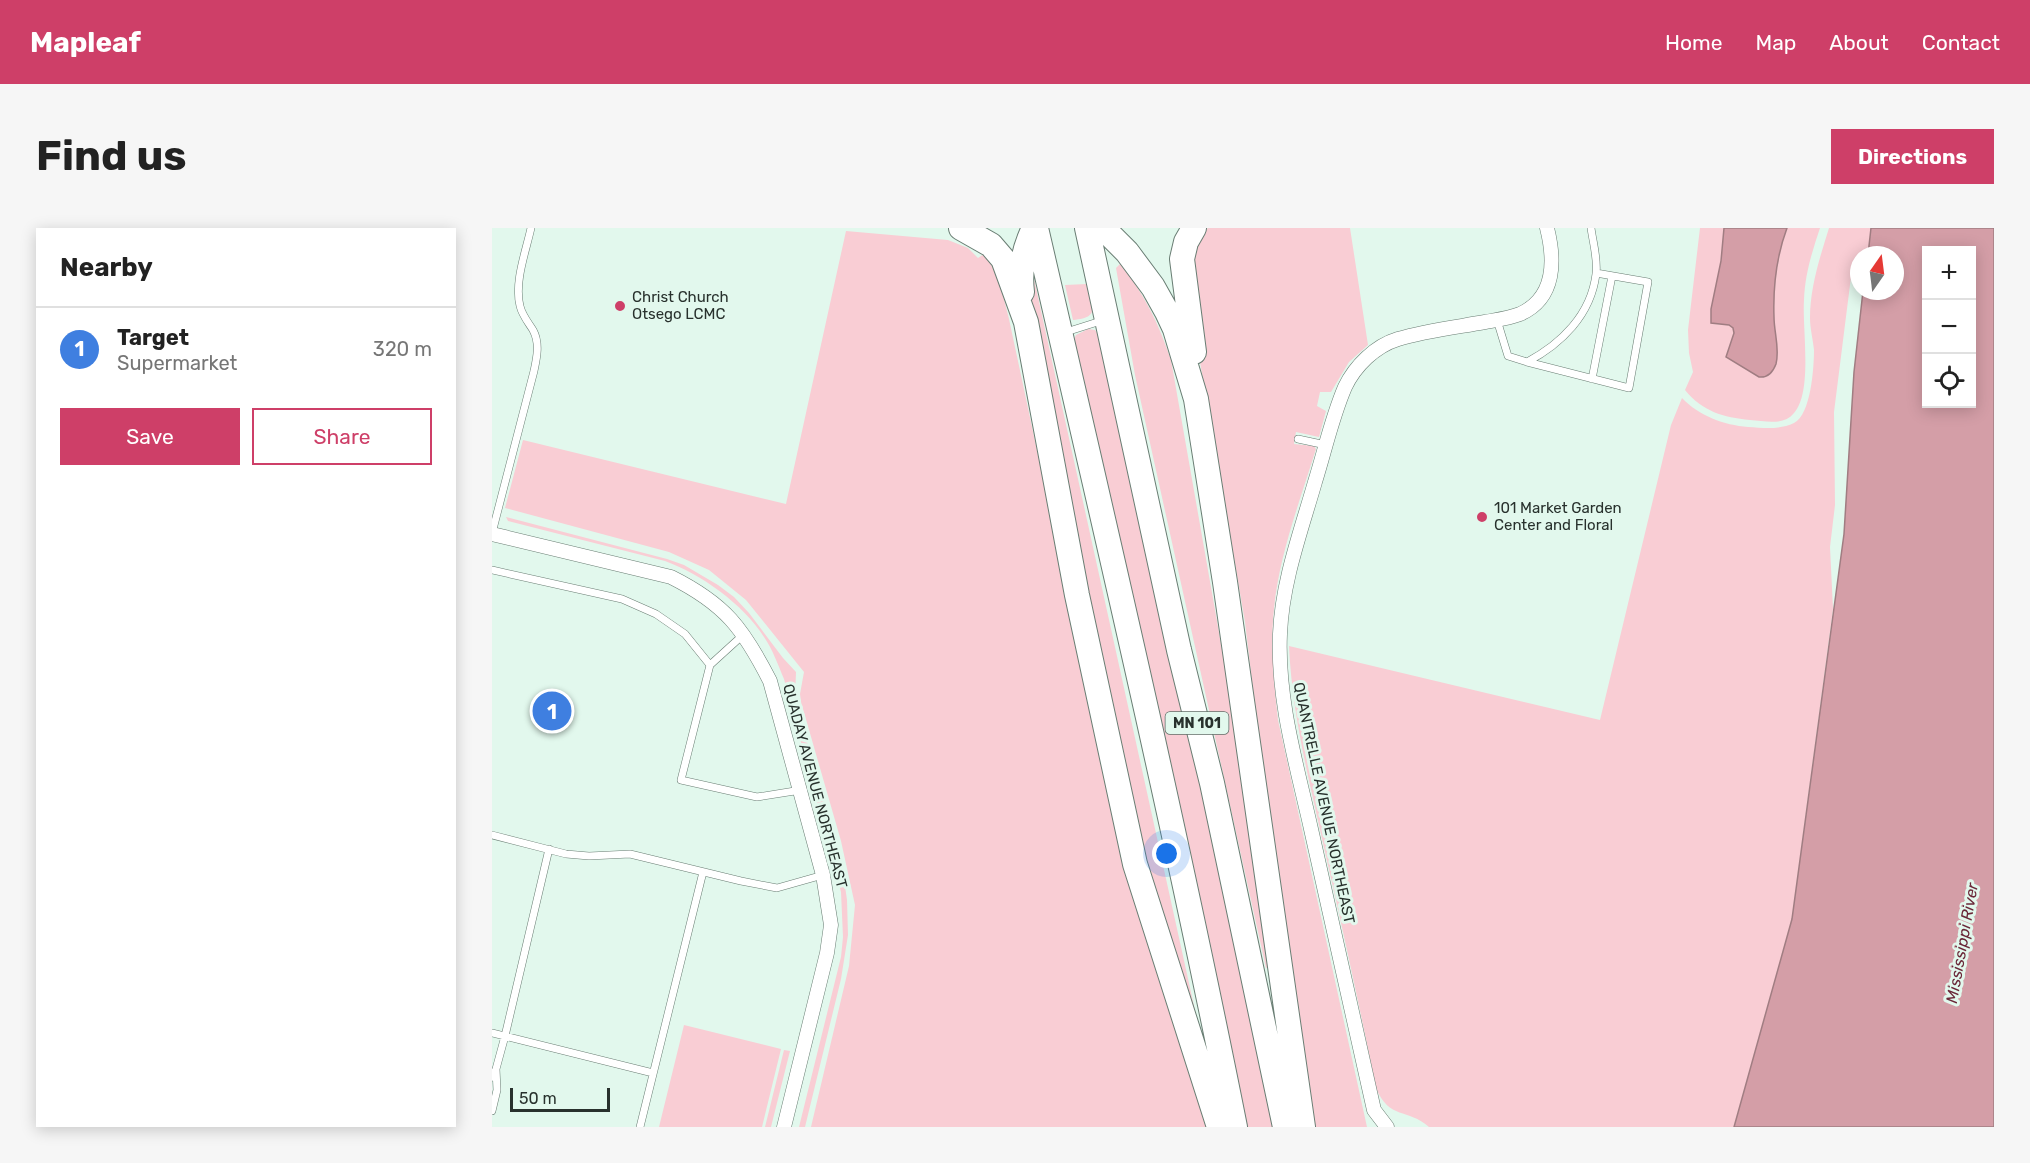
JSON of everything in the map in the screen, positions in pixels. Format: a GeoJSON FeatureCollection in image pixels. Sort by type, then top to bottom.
{"type":"FeatureCollection","features":[{"type":"Feature","properties":{"kind":"highway"},"geometry":{"type":"LineString","coordinates":[[961,228],[991,245],[1003,259],[1026,322]]}},
{"type":"Feature","properties":{"kind":"highway"},"geometry":{"type":"LineString","coordinates":[[1035,228],[1027,244],[1021,267],[1026,322],[1077,595],[1135,864],[1219,1127]]}},
{"type":"Feature","properties":{"kind":"highway","name":"MN 101"},"geometry":{"type":"LineString","coordinates":[[1035,228],[1187,891],[1235,1127]]}},
{"type":"Feature","properties":{"kind":"highway","name":"MN 101"},"geometry":{"type":"LineString","coordinates":[[1087,228],[1144,480],[1179,650],[1212,783],[1285,1127]]}},
{"type":"Feature","properties":{"kind":"highway"},"geometry":{"type":"LineString","coordinates":[[1103,228],[1127,252],[1153,287],[1167,312],[1196,399],[1225,582],[1303,1127]]}},
{"type":"Feature","properties":{"kind":"highway"},"geometry":{"type":"LineString","coordinates":[[1194,228],[1186,242],[1182,259],[1196,362],[1196,399]]}},
{"type":"Feature","properties":{"kind":"street","name":"QUANTRELLE AVENUE NORTHEAST"},"geometry":{"type":"LineString","coordinates":[[1388,1127],[1374,1110],[1291,737],[1281,669],[1280,634],[1285,595],[1326,445],[1345,387],[1353,373],[1372,353],[1398,339],[1520,314],[1539,301],[1552,269],[1552,249],[1547,228]]}},
{"type":"Feature","properties":{"kind":"street","name":"QUADAY AVENUE NORTHEAST"},"geometry":{"type":"LineString","coordinates":[[492,534],[671,577],[692,587],[716,603],[734,621],[758,657],[770,681],[823,875],[831,925],[827,953],[784,1127]]}},
{"type":"Feature","properties":{"kind":"lane"},"geometry":{"type":"LineString","coordinates":[[492,534],[538,350],[536,337],[519,304],[519,283],[531,228]]}},
{"type":"Feature","properties":{"kind":"lane"},"geometry":{"type":"LineString","coordinates":[[1527,362],[1546,352],[1571,330],[1583,312],[1593,289],[1596,273],[1591,228]]}},
{"type":"Feature","properties":{"kind":"lane"},"geometry":{"type":"LineString","coordinates":[[1497,320],[1508,356],[1629,388],[1648,282],[1596,273]]}},
{"type":"Feature","properties":{"kind":"lane"},"geometry":{"type":"LineString","coordinates":[[1592,379],[1612,276]]}},
{"type":"Feature","properties":{"kind":"lane"},"geometry":{"type":"LineString","coordinates":[[1060,333],[1106,320]]}},
{"type":"Feature","properties":{"kind":"lane"},"geometry":{"type":"LineString","coordinates":[[1298,439],[1326,445]]}},
{"type":"Feature","properties":{"kind":"lane"},"geometry":{"type":"LineString","coordinates":[[492,570],[622,599],[656,614],[685,634],[710,665]]}},
{"type":"Feature","properties":{"kind":"lane"},"geometry":{"type":"LineString","coordinates":[[743,635],[710,665],[681,780],[757,797],[801,790]]}},
{"type":"Feature","properties":{"kind":"lane"},"geometry":{"type":"LineString","coordinates":[[492,835],[566,854],[589,856],[630,854],[777,888],[823,875]]}},
{"type":"Feature","properties":{"kind":"lane"},"geometry":{"type":"LineString","coordinates":[[492,1077],[505,1036],[549,849]]}},
{"type":"Feature","properties":{"kind":"lane"},"geometry":{"type":"LineString","coordinates":[[640,1127],[703,872]]}},
{"type":"Feature","properties":{"kind":"lane"},"geometry":{"type":"LineString","coordinates":[[492,1033],[653,1073]]}},
{"type":"Feature","properties":{"kind":"lane"},"geometry":{"type":"LineString","coordinates":[[492,1111],[497,1090],[496,1069]]}},
{"type":"Feature","properties":{"kind":"shaded area"},"geometry":{"type":"Polygon","coordinates":[[[1208,228],[1350,228],[1368,345],[1349,362],[1331,392],[1320,392],[1317,406],[1326,411],[1319,437],[1296,432],[1294,444],[1314,446],[1316,449],[1280,569],[1274,609],[1272,651],[1278,720],[1367,1127],[1311,1127],[1271,844],[1245,622],[1186,267],[1204,231],[1208,228]]]}},
{"type":"Feature","properties":{"kind":"shaded area"},"geometry":{"type":"Polygon","coordinates":[[[1700,228],[1724,228],[1721,261],[1711,309],[1715,324],[1729,325],[1733,328],[1734,333],[1726,357],[1759,377],[1775,366],[1775,286],[1780,250],[1787,228],[1820,228],[1809,263],[1805,290],[1803,390],[1800,403],[1794,413],[1785,420],[1768,422],[1722,415],[1699,404],[1685,390],[1693,372],[1688,330],[1700,228]]]}},
{"type":"Feature","properties":{"kind":"shaded area"},"geometry":{"type":"Polygon","coordinates":[[[1829,228],[1871,228],[1869,246],[1850,246],[1850,285],[1834,412],[1835,505],[1830,547],[1833,609],[1792,919],[1734,1127],[1429,1127],[1414,1117],[1387,1105],[1376,1088],[1302,749],[1289,646],[1600,720],[1671,425],[1682,398],[1704,415],[1739,426],[1777,428],[1794,423],[1800,418],[1808,401],[1813,367],[1814,350],[1810,318],[1816,272],[1829,228]]]}},
{"type":"Feature","properties":{"kind":"shaded area"},"geometry":{"type":"Polygon","coordinates":[[[846,231],[948,240],[968,248],[978,258],[984,254],[998,275],[1093,713],[1212,1127],[811,1127],[849,966],[855,905],[841,841],[801,702],[804,672],[746,600],[709,570],[669,552],[505,508],[523,440],[786,504],[846,231]]]}},
{"type":"Feature","properties":{"kind":"shaded area"},"geometry":{"type":"Polygon","coordinates":[[[1120,264],[1150,309],[1171,360],[1224,661],[1272,966],[1266,968],[1135,375],[1116,268],[1120,264]]]}},
{"type":"Feature","properties":{"kind":"shaded area"},"geometry":{"type":"Polygon","coordinates":[[[1032,270],[1196,1015],[1161,932],[1027,306],[1032,270]]]}},
{"type":"Feature","properties":{"kind":"shaded area"},"geometry":{"type":"Polygon","coordinates":[[[1087,284],[1093,309],[1088,316],[1073,320],[1065,285],[1087,284]]]}},
{"type":"Feature","properties":{"kind":"shaded area"},"geometry":{"type":"Polygon","coordinates":[[[1088,329],[1095,330],[1098,334],[1185,717],[1274,1127],[1247,1127],[1073,341],[1076,335],[1088,329]]]}},
{"type":"Feature","properties":{"kind":"shaded area"},"geometry":{"type":"Polygon","coordinates":[[[506,517],[684,565],[734,597],[796,672],[795,698],[843,872],[848,935],[841,979],[805,1127],[799,1127],[841,957],[843,937],[841,892],[784,679],[773,652],[745,613],[707,582],[693,574],[665,561],[508,521],[506,517]]]}},
{"type":"Feature","properties":{"kind":"shaded area"},"geometry":{"type":"Polygon","coordinates":[[[684,1025],[781,1049],[762,1127],[659,1127],[684,1025]]]}},
{"type":"Feature","properties":{"kind":"shaded area"},"geometry":{"type":"Polygon","coordinates":[[[784,1050],[790,1051],[771,1127],[765,1127],[784,1050]]]}},
{"type":"Feature","properties":{"kind":"water"},"geometry":{"type":"Polygon","coordinates":[[[1724,228],[1787,228],[1778,260],[1774,295],[1777,358],[1773,370],[1765,377],[1759,377],[1726,357],[1734,333],[1733,328],[1729,325],[1711,323],[1711,309],[1721,261],[1724,228]]]}},
{"type":"Feature","properties":{"kind":"water","name":"Mississippi River"},"geometry":{"type":"Polygon","coordinates":[[[1871,228],[1994,228],[1994,1127],[1734,1127],[1792,919],[1844,534],[1854,372],[1862,300],[1904,300],[1904,246],[1869,246],[1871,228]]]}},
{"type":"Feature","properties":{"kind":"place","name":"Christ Church Otsego LCMC"},"geometry":{"type":"Point","coordinates":[620,306]}},
{"type":"Feature","properties":{"kind":"place","name":"101 Market Garden Center and Floral"},"geometry":{"type":"Point","coordinates":[1482,517]}},
{"type":"Feature","properties":{"kind":"place","name":"Target"},"geometry":{"type":"Point","coordinates":[552,711]}}]}
